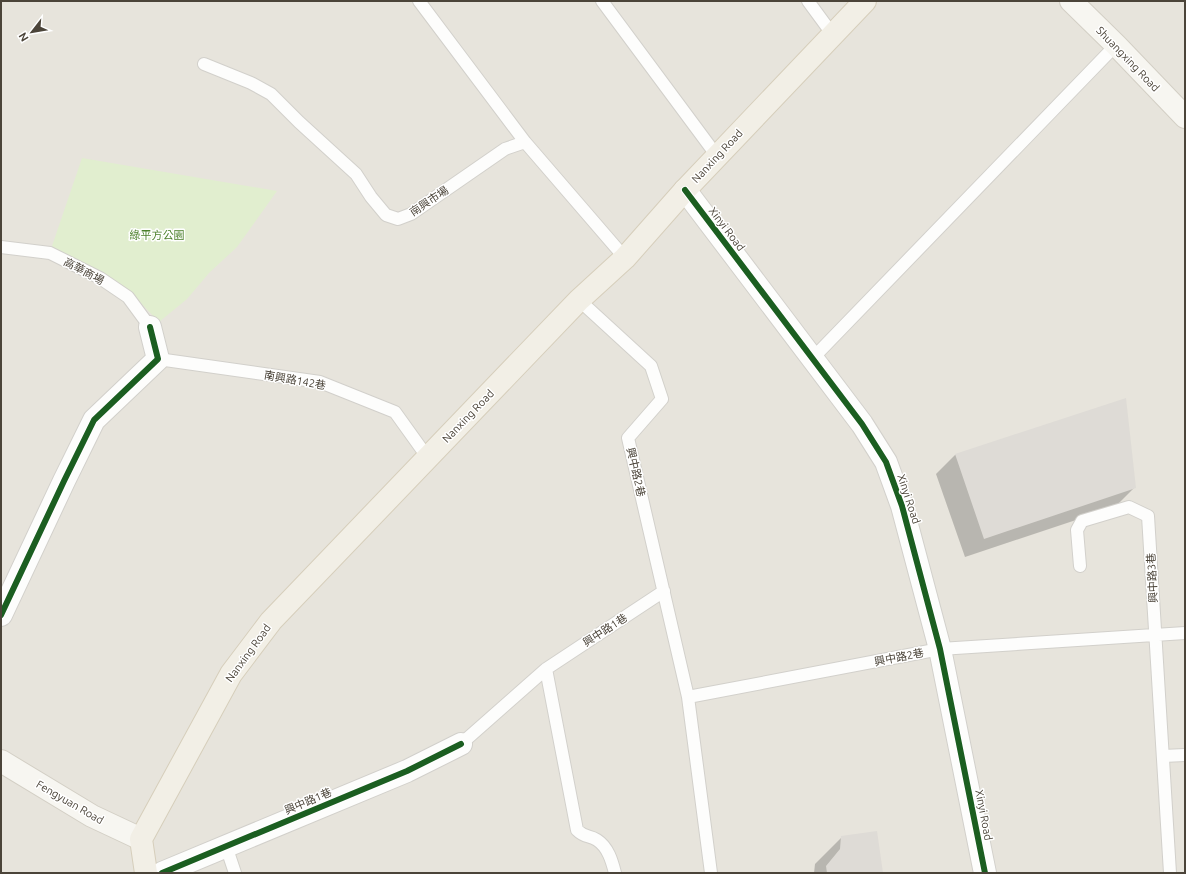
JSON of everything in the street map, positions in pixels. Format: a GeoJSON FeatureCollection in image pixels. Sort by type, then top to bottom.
{"type":"FeatureCollection","features":[{"type":"Feature","properties":{"kind":"main road","name":"Nanxing Road"},"geometry":{"type":"LineString","coordinates":[[141,839],[231,674],[271,621],[580,300],[625,258],[685,190],[865,1]]}},
{"type":"Feature","properties":{"kind":"main road","name":"Shuangxing Road"},"geometry":{"type":"LineString","coordinates":[[1071,1],[1116,45],[1185,117]]}},
{"type":"Feature","properties":{"kind":"main road","name":"Fengyuan Road"},"geometry":{"type":"LineString","coordinates":[[1,761],[92,816],[141,839]]}},
{"type":"Feature","properties":{"kind":"main road"},"geometry":{"type":"LineString","coordinates":[[141,839],[146,873]]}},
{"type":"Feature","properties":{"kind":"street","name":"Xinyi Road"},"geometry":{"type":"LineString","coordinates":[[685,190],[862,424],[886,462],[902,506],[940,649],[985,873]]}},
{"type":"Feature","properties":{"kind":"street"},"geometry":{"type":"LineString","coordinates":[[1,616],[94,420],[158,359],[150,327]]}},
{"type":"Feature","properties":{"kind":"street","name":"興中路1巷"},"geometry":{"type":"LineString","coordinates":[[162,873],[407,770],[461,744]]}},
{"type":"Feature","properties":{"kind":"lane"},"geometry":{"type":"LineString","coordinates":[[419,1],[525,142],[625,258]]}},
{"type":"Feature","properties":{"kind":"lane"},"geometry":{"type":"LineString","coordinates":[[602,1],[717,156]]}},
{"type":"Feature","properties":{"kind":"lane"},"geometry":{"type":"LineString","coordinates":[[808,1],[832,35]]}},
{"type":"Feature","properties":{"kind":"lane"},"geometry":{"type":"LineString","coordinates":[[813,358],[1116,45]]}},
{"type":"Feature","properties":{"kind":"lane","name":"南興市場"},"geometry":{"type":"LineString","coordinates":[[204,64],[250,83],[271,94],[356,174],[371,197],[386,215],[398,219],[411,214],[505,149],[525,142]]}},
{"type":"Feature","properties":{"kind":"lane","name":"高華商場"},"geometry":{"type":"LineString","coordinates":[[1,247],[50,253],[100,278],[128,297],[150,327]]}},
{"type":"Feature","properties":{"kind":"lane","name":"興中路2巷"},"geometry":{"type":"LineString","coordinates":[[580,300],[651,366],[662,400],[628,438],[688,697],[711,873]]}},
{"type":"Feature","properties":{"kind":"lane","name":"南興路142巷"},"geometry":{"type":"LineString","coordinates":[[158,359],[320,382],[395,412],[428,458]]}},
{"type":"Feature","properties":{"kind":"lane","name":"興中路3巷"},"geometry":{"type":"LineString","coordinates":[[1080,566],[1077,530],[1082,522],[1129,507],[1148,516],[1170,873]]}},
{"type":"Feature","properties":{"kind":"lane","name":"興中路1巷"},"geometry":{"type":"LineString","coordinates":[[461,744],[546,669],[664,591]]}},
{"type":"Feature","properties":{"kind":"lane","name":"興中路2巷"},"geometry":{"type":"LineString","coordinates":[[688,697],[940,649],[1185,633]]}},
{"type":"Feature","properties":{"kind":"lane"},"geometry":{"type":"LineString","coordinates":[[546,669],[577,830],[582,836],[597,840],[610,854],[615,873]]}},
{"type":"Feature","properties":{"kind":"lane"},"geometry":{"type":"LineString","coordinates":[[1163,756],[1185,755]]}},
{"type":"Feature","properties":{"kind":"lane"},"geometry":{"type":"LineString","coordinates":[[226,846],[235,873]]}},
{"type":"Feature","properties":{"kind":"shaded area"},"geometry":{"type":"Polygon","coordinates":[[[1,1],[1185,1],[1185,873],[1,873],[1,1]]]}},
{"type":"Feature","properties":{"kind":"green space","name":"綠平方公園"},"geometry":{"type":"Polygon","coordinates":[[[82,158],[277,191],[237,247],[209,273],[187,299],[159,322],[134,296],[52,246],[82,158]]]}},
{"type":"Feature","properties":{"kind":"building"},"geometry":{"type":"Polygon","coordinates":[[[1126,398],[1136,488],[984,539],[955,454],[1126,398]]]}},
{"type":"Feature","properties":{"kind":"building"},"geometry":{"type":"Polygon","coordinates":[[[877,831],[883,873],[827,873],[826,866],[840,849],[841,836],[877,831]]]}},
{"type":"Feature","properties":{"kind":"cycle path"},"geometry":{"type":"LineString","coordinates":[[685,190],[862,424],[886,462],[902,506],[940,649],[985,873]]}},
{"type":"Feature","properties":{"kind":"cycle path"},"geometry":{"type":"LineString","coordinates":[[1,615],[94,420],[158,359],[150,327]]}},
{"type":"Feature","properties":{"kind":"cycle path"},"geometry":{"type":"LineString","coordinates":[[162,873],[407,771],[461,744]]}}]}
